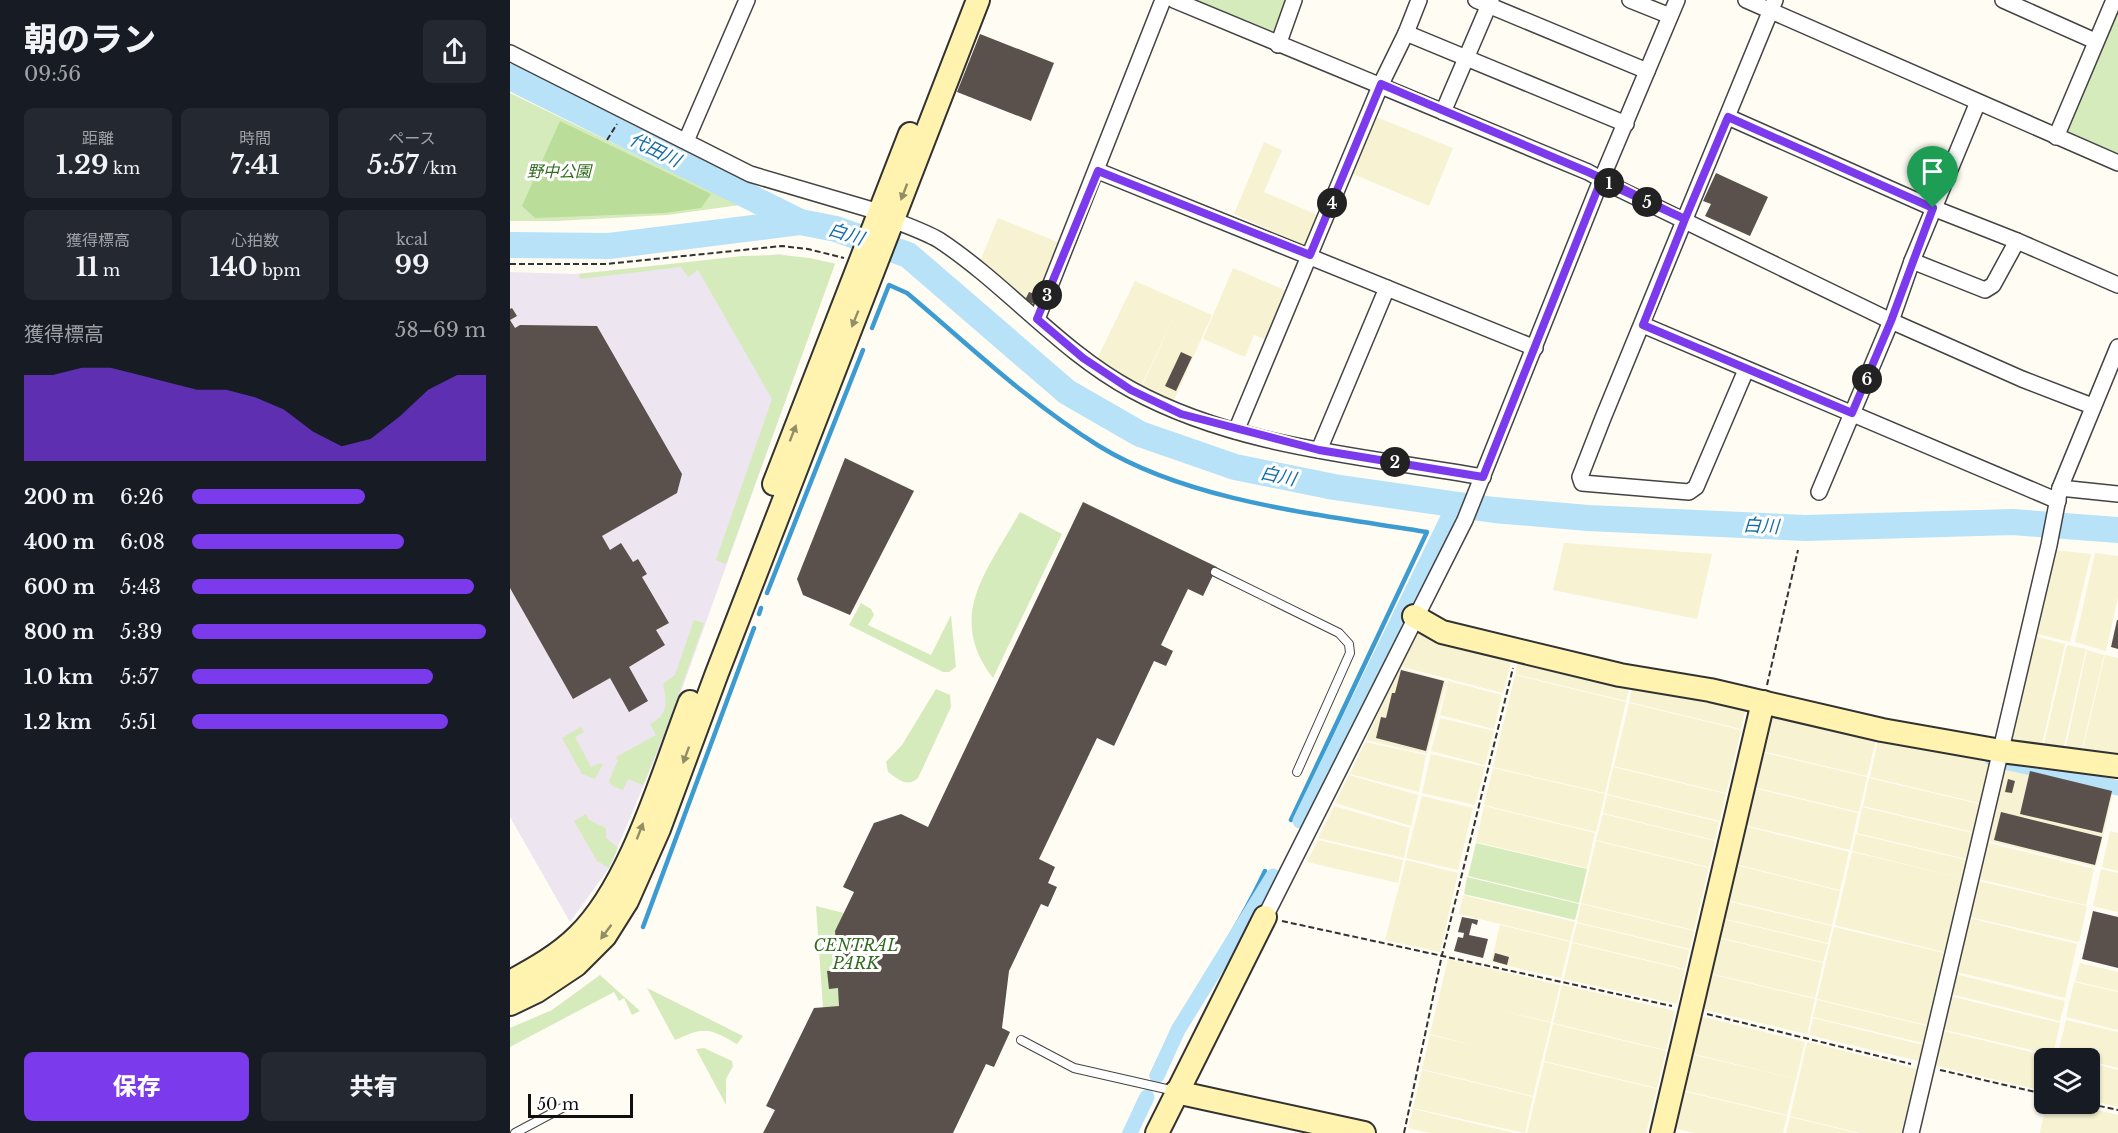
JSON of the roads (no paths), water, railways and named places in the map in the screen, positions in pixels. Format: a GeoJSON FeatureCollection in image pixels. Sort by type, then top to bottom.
{"type":"FeatureCollection","features":[{"type":"Feature","properties":{"kind":"street"},"geometry":{"type":"LineString","coordinates":[[686,141],[747,0]]}},
{"type":"Feature","properties":{"kind":"street"},"geometry":{"type":"LineString","coordinates":[[884,222],[962,0]]}},
{"type":"Feature","properties":{"kind":"street"},"geometry":{"type":"LineString","coordinates":[[510,982],[553,957],[578,937],[596,917],[621,874],[865,263],[978,0]]}},
{"type":"Feature","properties":{"kind":"street"},"geometry":{"type":"LineString","coordinates":[[1037,319],[1098,171],[1163,0]]}},
{"type":"Feature","properties":{"kind":"street"},"geometry":{"type":"LineString","coordinates":[[1174,0],[1278,45],[1381,84],[1602,178],[1615,187],[1891,321],[2022,379],[2092,406]]}},
{"type":"Feature","properties":{"kind":"street"},"geometry":{"type":"LineString","coordinates":[[1278,45],[1294,0]]}},
{"type":"Feature","properties":{"kind":"street"},"geometry":{"type":"LineString","coordinates":[[1236,430],[1381,84],[1419,0]]}},
{"type":"Feature","properties":{"kind":"street"},"geometry":{"type":"LineString","coordinates":[[1630,0],[1670,16]]}},
{"type":"Feature","properties":{"kind":"street"},"geometry":{"type":"LineString","coordinates":[[1157,1133],[1414,616],[1465,520],[1602,178],[1677,0]]}},
{"type":"Feature","properties":{"kind":"street"},"geometry":{"type":"LineString","coordinates":[[1746,0],[1773,6],[1978,102],[2118,163]]}},
{"type":"Feature","properties":{"kind":"street"},"geometry":{"type":"LineString","coordinates":[[2002,0],[2095,41]]}},
{"type":"Feature","properties":{"kind":"street"},"geometry":{"type":"LineString","coordinates":[[2056,137],[2114,0]]}},
{"type":"Feature","properties":{"kind":"street"},"geometry":{"type":"LineString","coordinates":[[1443,111],[1466,58],[1485,2],[1647,71]]}},
{"type":"Feature","properties":{"kind":"street"},"geometry":{"type":"LineString","coordinates":[[1746,370],[1696,487],[1689,492],[1582,483],[1580,477],[1773,6]]}},
{"type":"Feature","properties":{"kind":"street"},"geometry":{"type":"LineString","coordinates":[[1406,33],[1626,124]]}},
{"type":"Feature","properties":{"kind":"street"},"geometry":{"type":"LineString","coordinates":[[510,53],[750,174],[936,238],[972,263],[1083,358],[1131,390],[1181,414],[1319,450],[1480,484]]}},
{"type":"Feature","properties":{"kind":"street"},"geometry":{"type":"LineString","coordinates":[[1819,492],[1891,321],[1933,208],[1978,102]]}},
{"type":"Feature","properties":{"kind":"street"},"geometry":{"type":"LineString","coordinates":[[1728,117],[1933,208],[2017,241],[2118,285]]}},
{"type":"Feature","properties":{"kind":"street"},"geometry":{"type":"LineString","coordinates":[[1098,171],[1535,348]]}},
{"type":"Feature","properties":{"kind":"street"},"geometry":{"type":"LineString","coordinates":[[1912,261],[1985,290],[1994,285],[2017,241]]}},
{"type":"Feature","properties":{"kind":"street"},"geometry":{"type":"LineString","coordinates":[[510,1004],[537,991],[576,965],[605,936],[627,901],[659,829],[810,434],[865,263]]}},
{"type":"Feature","properties":{"kind":"street"},"geometry":{"type":"LineString","coordinates":[[1319,450],[1387,288]]}},
{"type":"Feature","properties":{"kind":"street"},"geometry":{"type":"LineString","coordinates":[[1643,325],[1746,370],[2059,494],[2118,494]]}},
{"type":"Feature","properties":{"kind":"street"},"geometry":{"type":"LineString","coordinates":[[1911,1133],[2059,494],[2092,406],[2118,347]]}},
{"type":"Feature","properties":{"kind":"street"},"geometry":{"type":"LineString","coordinates":[[759,599],[795,503],[810,434]]}},
{"type":"Feature","properties":{"kind":"street"},"geometry":{"type":"LineString","coordinates":[[1414,616],[1442,632],[1761,708],[1882,730],[1999,758],[2118,766]]}},
{"type":"Feature","properties":{"kind":"street"},"geometry":{"type":"LineString","coordinates":[[1662,1133],[1761,708]]}},
{"type":"Feature","properties":{"kind":"street"},"geometry":{"type":"LineString","coordinates":[[1176,1092],[1364,1133]]}},
{"type":"Feature","properties":{"kind":"lane"},"geometry":{"type":"LineString","coordinates":[[1215,572],[1339,633],[1349,644],[1350,653],[1297,772]]}},
{"type":"Feature","properties":{"kind":"lane"},"geometry":{"type":"LineString","coordinates":[[1021,1040],[1074,1068],[1176,1092]]}},
{"type":"Feature","properties":{"kind":"lane"},"geometry":{"type":"LineString","coordinates":[[515,1133],[562,1108]]}},
{"type":"Feature","properties":{"kind":"waterway","name":"代田川"},"geometry":{"type":"LineString","coordinates":[[510,77],[800,222]]}},
{"type":"Feature","properties":{"kind":"waterway","name":"白川"},"geometry":{"type":"LineString","coordinates":[[510,245],[609,246],[800,222],[836,229],[908,255],[1067,392],[1140,434],[1235,467],[1334,487],[1494,510],[1588,518],[1805,528],[2013,522],[2118,530]]}},
{"type":"Feature","properties":{"kind":"waterway"},"geometry":{"type":"LineString","coordinates":[[872,328],[889,285],[907,293],[1048,411],[1099,446],[1135,465],[1174,481],[1258,504],[1427,532],[1291,820]]}},
{"type":"Feature","properties":{"kind":"waterway"},"geometry":{"type":"LineString","coordinates":[[767,593],[863,350]]}},
{"type":"Feature","properties":{"kind":"waterway"},"geometry":{"type":"LineString","coordinates":[[1300,821],[1454,505]]}},
{"type":"Feature","properties":{"kind":"waterway"},"geometry":{"type":"LineString","coordinates":[[759,614],[761,608]]}},
{"type":"Feature","properties":{"kind":"waterway"},"geometry":{"type":"LineString","coordinates":[[643,927],[754,628]]}},
{"type":"Feature","properties":{"kind":"waterway"},"geometry":{"type":"LineString","coordinates":[[1992,759],[2118,788]]}},
{"type":"Feature","properties":{"kind":"waterway"},"geometry":{"type":"LineString","coordinates":[[1152,1075],[1265,871]]}},
{"type":"Feature","properties":{"kind":"waterway"},"geometry":{"type":"LineString","coordinates":[[1157,1076],[1178,1030],[1273,876]]}},
{"type":"Feature","properties":{"kind":"waterway"},"geometry":{"type":"LineString","coordinates":[[1125,1133],[1142,1096]]}},
{"type":"Feature","properties":{"kind":"waterway"},"geometry":{"type":"LineString","coordinates":[[1130,1133],[1147,1097]]}},
{"type":"Feature","properties":{"kind":"park label","name":"野中公園"},"geometry":{"type":"Point","coordinates":[559,171]}},
{"type":"Feature","properties":{"kind":"park label","name":"CENTRAL PARK"},"geometry":{"type":"Point","coordinates":[856,954]}}]}
